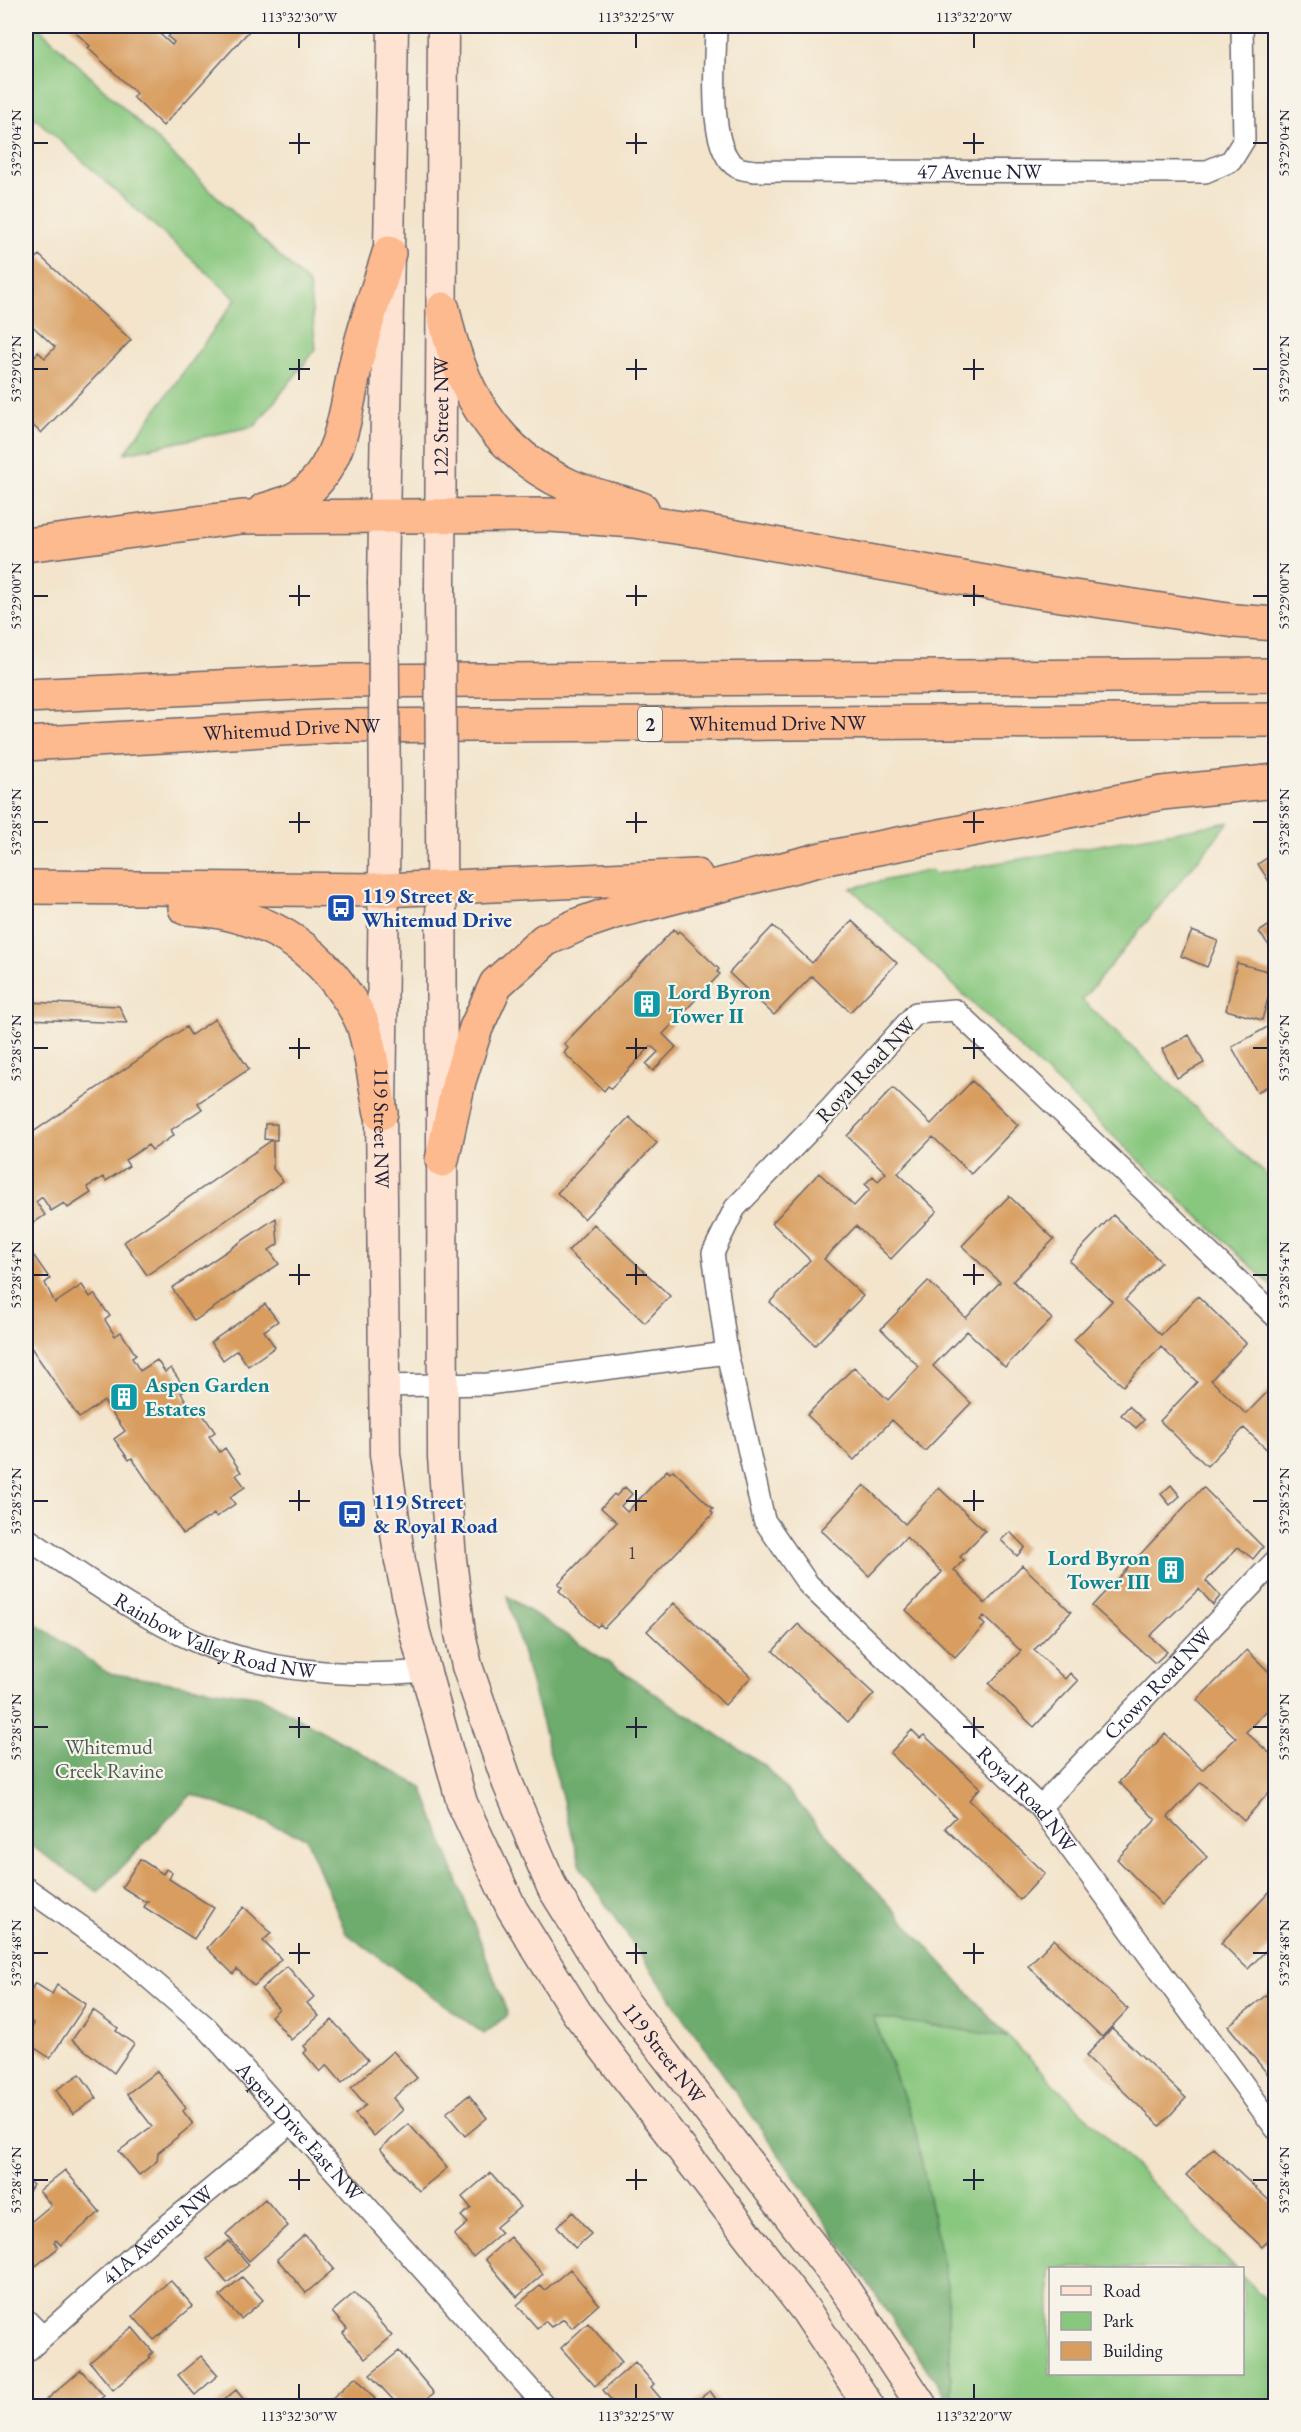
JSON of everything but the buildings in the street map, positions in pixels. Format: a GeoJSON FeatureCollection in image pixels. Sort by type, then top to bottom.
{"type":"FeatureCollection","features":[{"type":"Feature","properties":{"kind":"highway"},"geometry":{"type":"LineString","coordinates":[[242,517],[288,503],[300,496],[314,484],[326,466],[348,406],[358,352],[389,253]]}},
{"type":"Feature","properties":{"kind":"highway"},"geometry":{"type":"LineString","coordinates":[[442,309],[455,360],[475,403],[489,423],[524,458],[569,485],[703,531]]}},
{"type":"Feature","properties":{"kind":"highway"},"geometry":{"type":"LineString","coordinates":[[26,545],[242,517],[386,514],[550,515],[703,531],[1034,591],[1235,621],[1275,624]]}},
{"type":"Feature","properties":{"kind":"highway","name":"2"},"geometry":{"type":"LineString","coordinates":[[26,696],[340,681],[1275,675]]}},
{"type":"Feature","properties":{"kind":"highway","name":"Whitemud Drive NW"},"geometry":{"type":"LineString","coordinates":[[26,744],[333,726],[1275,720]]}},
{"type":"Feature","properties":{"kind":"highway"},"geometry":{"type":"LineString","coordinates":[[26,889],[384,890],[686,877],[826,858],[1162,793],[1275,781]]}},
{"type":"Feature","properties":{"kind":"highway"},"geometry":{"type":"LineString","coordinates":[[442,1160],[459,1081],[476,1028],[496,984],[545,940],[615,912],[826,858]]}},
{"type":"Feature","properties":{"kind":"highway"},"geometry":{"type":"LineString","coordinates":[[26,889],[230,912],[252,919],[293,940],[319,960],[352,1003],[364,1027],[381,1113]]}},
{"type":"Feature","properties":{"kind":"main road"},"geometry":{"type":"LineString","coordinates":[[386,514],[393,26]]}},
{"type":"Feature","properties":{"kind":"main road","name":"122 Street NW"},"geometry":{"type":"LineString","coordinates":[[441,811],[443,26]]}},
{"type":"Feature","properties":{"kind":"main road","name":"119 Street NW"},"geometry":{"type":"LineString","coordinates":[[386,514],[381,1113],[385,1454],[400,1561],[425,1671],[462,1803],[512,1909],[577,2013],[806,2311],[869,2406]]}},
{"type":"Feature","properties":{"kind":"main road","name":"119 Street NW"},"geometry":{"type":"LineString","coordinates":[[441,811],[443,1457],[450,1549],[460,1633],[467,1666],[508,1784],[552,1887],[617,1992],[842,2285],[922,2406]]}},
{"type":"Feature","properties":{"kind":"main road"},"geometry":{"type":"LineString","coordinates":[[425,1671],[467,1666]]}},
{"type":"Feature","properties":{"kind":"street","name":"47 Avenue NW"},"geometry":{"type":"LineString","coordinates":[[716,26],[718,141],[729,160],[738,168],[755,171],[1205,172],[1231,161],[1244,140],[1242,26]]}},
{"type":"Feature","properties":{"kind":"street","name":"Royal Road NW"},"geometry":{"type":"LineString","coordinates":[[1275,1317],[955,1010],[916,1013],[831,1108],[735,1208],[713,1253],[727,1353],[764,1520],[808,1584],[1040,1807],[1275,2129]]}},
{"type":"Feature","properties":{"kind":"street"},"geometry":{"type":"LineString","coordinates":[[383,1386],[488,1384],[727,1353]]}},
{"type":"Feature","properties":{"kind":"street","name":"Rainbow Valley Road NW"},"geometry":{"type":"LineString","coordinates":[[26,1538],[141,1613],[197,1642],[230,1654],[263,1664],[321,1670],[379,1674],[425,1671]]}},
{"type":"Feature","properties":{"kind":"street","name":"Crown Road NW"},"geometry":{"type":"LineString","coordinates":[[1040,1807],[1275,1560]]}},
{"type":"Feature","properties":{"kind":"street","name":"Aspen Drive East NW"},"geometry":{"type":"LineString","coordinates":[[26,1888],[126,1958],[165,1989],[207,2028],[545,2406]]}},
{"type":"Feature","properties":{"kind":"street","name":"41A Avenue NW"},"geometry":{"type":"LineString","coordinates":[[26,2352],[162,2230],[292,2122]]}},
{"type":"Feature","properties":{"kind":"street"},"geometry":{"type":"LineString","coordinates":[[26,2320],[42,2336]]}},
{"type":"Feature","properties":{"kind":"green space"},"geometry":{"type":"Polygon","coordinates":[[[26,26],[37,26],[309,284],[316,349],[255,426],[125,453],[236,299],[26,110],[26,26]]]}},
{"type":"Feature","properties":{"kind":"green space"},"geometry":{"type":"Polygon","coordinates":[[[1229,822],[1082,1000],[1275,1183],[1275,1289],[851,888],[931,870],[935,874],[1229,822]]]}},
{"type":"Feature","properties":{"kind":"green space"},"geometry":{"type":"Polygon","coordinates":[[[507,1596],[765,1766],[1008,2037],[873,2017],[914,2125],[947,2285],[952,2405],[582,1870],[507,1596]]]}},
{"type":"Feature","properties":{"kind":"green space","name":"Whitemud Creek Ravine"},"geometry":{"type":"Polygon","coordinates":[[[26,1617],[108,1673],[261,1697],[422,1787],[508,2015],[484,2034],[346,1933],[306,1838],[192,1794],[98,1892],[26,1842],[26,1617]]]}},
{"type":"Feature","properties":{"kind":"green space"},"geometry":{"type":"Polygon","coordinates":[[[873,2016],[1008,2037],[1234,2267],[1049,2267],[1049,2375],[1244,2375],[1244,2277],[1275,2310],[1275,2406],[952,2406],[947,2285],[914,2125],[873,2016]]]}},
{"type":"Feature","properties":{"kind":"place","name":"119 Street & Whitemud Drive"},"geometry":{"type":"Point","coordinates":[341,908]}},
{"type":"Feature","properties":{"kind":"place","name":"Lord Byron Tower II"},"geometry":{"type":"Point","coordinates":[647,1004]}},
{"type":"Feature","properties":{"kind":"place","name":"Aspen Garden Estates"},"geometry":{"type":"Point","coordinates":[124,1397]}},
{"type":"Feature","properties":{"kind":"place","name":"119 Street & Royal Road"},"geometry":{"type":"Point","coordinates":[352,1514]}},
{"type":"Feature","properties":{"kind":"place","name":"Lord Byron Tower III"},"geometry":{"type":"Point","coordinates":[1171,1570]}}]}
